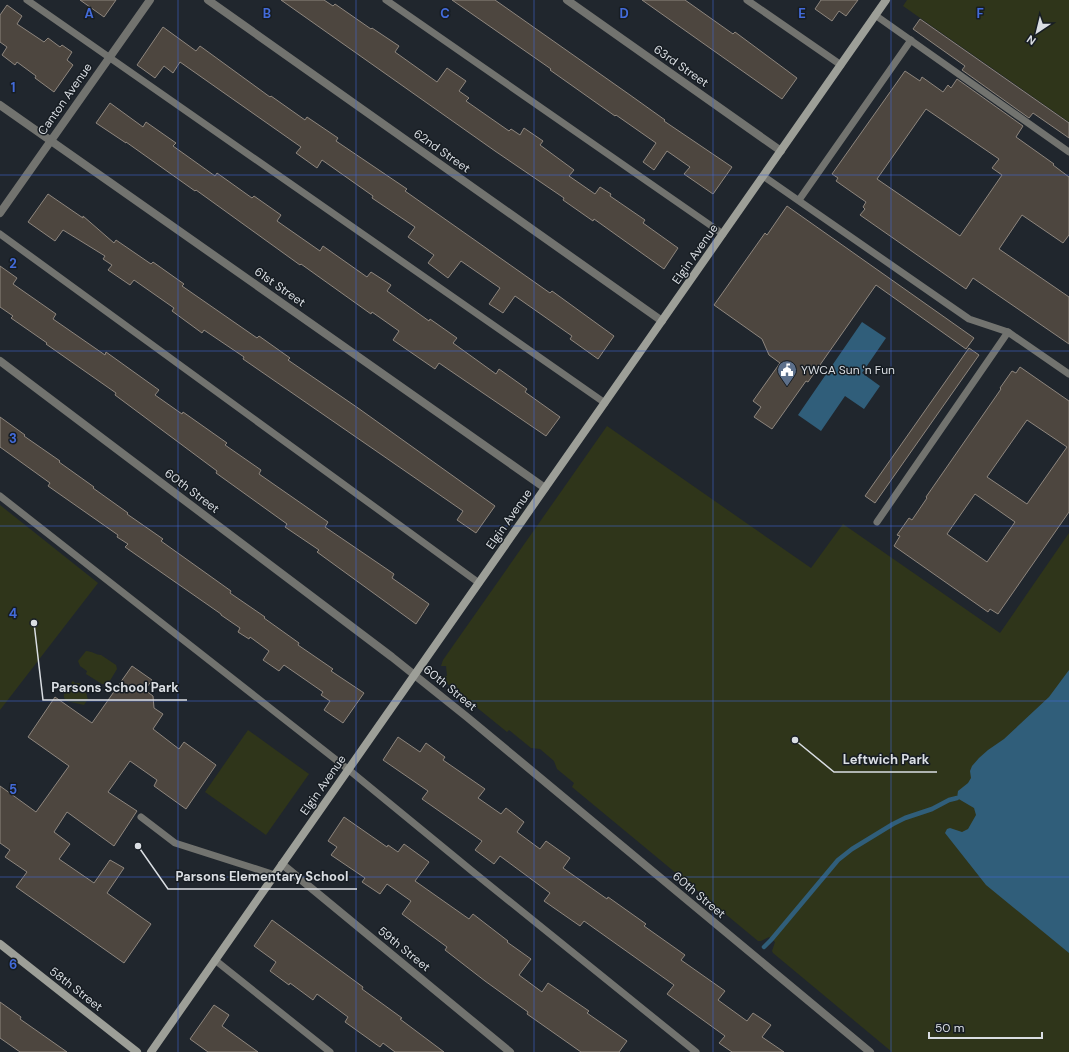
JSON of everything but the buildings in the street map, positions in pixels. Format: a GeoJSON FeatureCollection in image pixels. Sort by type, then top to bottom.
{"type":"FeatureCollection","features":[{"type":"Feature","properties":{"kind":"street","name":"Canton Avenue"},"geometry":{"type":"LineString","coordinates":[[0,213],[150,0]]}},
{"type":"Feature","properties":{"kind":"street","name":"62nd Street"},"geometry":{"type":"LineString","coordinates":[[208,0],[662,321]]}},
{"type":"Feature","properties":{"kind":"street","name":"63rd Street"},"geometry":{"type":"LineString","coordinates":[[567,0],[781,151]]}},
{"type":"Feature","properties":{"kind":"street","name":"Elgin Avenue"},"geometry":{"type":"LineString","coordinates":[[151,1052],[886,0]]}},
{"type":"Feature","properties":{"kind":"street","name":"61st Street"},"geometry":{"type":"LineString","coordinates":[[0,105],[545,488]]}},
{"type":"Feature","properties":{"kind":"street","name":"60th Street"},"geometry":{"type":"LineString","coordinates":[[0,361],[414,675],[467,717],[870,1052]]}},
{"type":"Feature","properties":{"kind":"street","name":"59th Street"},"geometry":{"type":"LineString","coordinates":[[282,864],[510,1052]]}},
{"type":"Feature","properties":{"kind":"street","name":"58th Street"},"geometry":{"type":"LineString","coordinates":[[0,944],[137,1052]]}},
{"type":"Feature","properties":{"kind":"lane"},"geometry":{"type":"LineString","coordinates":[[27,0],[110,56],[605,402]]}},
{"type":"Feature","properties":{"kind":"lane"},"geometry":{"type":"LineString","coordinates":[[386,0],[723,234]]}},
{"type":"Feature","properties":{"kind":"lane"},"geometry":{"type":"LineString","coordinates":[[747,0],[841,65]]}},
{"type":"Feature","properties":{"kind":"lane"},"geometry":{"type":"LineString","coordinates":[[875,15],[1069,152]]}},
{"type":"Feature","properties":{"kind":"lane"},"geometry":{"type":"LineString","coordinates":[[799,200],[911,40]]}},
{"type":"Feature","properties":{"kind":"lane"},"geometry":{"type":"LineString","coordinates":[[763,176],[969,319],[1008,332],[1069,374]]}},
{"type":"Feature","properties":{"kind":"lane"},"geometry":{"type":"LineString","coordinates":[[0,234],[479,583]]}},
{"type":"Feature","properties":{"kind":"lane"},"geometry":{"type":"LineString","coordinates":[[877,522],[1008,332]]}},
{"type":"Feature","properties":{"kind":"lane"},"geometry":{"type":"LineString","coordinates":[[0,496],[348,770],[696,1052]]}},
{"type":"Feature","properties":{"kind":"lane"},"geometry":{"type":"LineString","coordinates":[[141,817],[175,843],[275,875]]}},
{"type":"Feature","properties":{"kind":"lane"},"geometry":{"type":"LineString","coordinates":[[215,960],[330,1052]]}},
{"type":"Feature","properties":{"kind":"green space"},"geometry":{"type":"Polygon","coordinates":[[[907,0],[1069,0],[1069,122],[903,6],[907,0]]]}},
{"type":"Feature","properties":{"kind":"green space"},"geometry":{"type":"Polygon","coordinates":[[[607,426],[811,568],[843,524],[1000,633],[1069,533],[1069,1052],[892,1052],[773,953],[772,951],[775,942],[769,937],[758,941],[572,787],[574,783],[557,769],[554,761],[540,749],[531,748],[509,730],[507,732],[443,680],[442,677],[447,676],[446,666],[441,666],[443,660],[607,426]]]}},
{"type":"Feature","properties":{"kind":"green space"},"geometry":{"type":"Polygon","coordinates":[[[0,505],[98,583],[0,710],[0,505]]]}},
{"type":"Feature","properties":{"kind":"green space"},"geometry":{"type":"Polygon","coordinates":[[[86,651],[101,655],[116,665],[117,669],[108,684],[102,684],[86,674],[87,671],[80,666],[78,661],[86,651]]]}},
{"type":"Feature","properties":{"kind":"green space"},"geometry":{"type":"Polygon","coordinates":[[[73,681],[75,683],[82,684],[85,688],[88,699],[84,705],[66,701],[64,698],[65,692],[73,685],[71,683],[73,681]]]}},
{"type":"Feature","properties":{"kind":"green space"},"geometry":{"type":"Polygon","coordinates":[[[248,730],[309,774],[266,835],[205,792],[248,730]]]}},
{"type":"Feature","properties":{"kind":"water"},"geometry":{"type":"Polygon","coordinates":[[[862,322],[886,338],[862,373],[880,386],[864,409],[845,396],[821,431],[798,415],[862,322]]]}},
{"type":"Feature","properties":{"kind":"water"},"geometry":{"type":"Polygon","coordinates":[[[1069,670],[1069,953],[986,885],[945,833],[947,829],[950,828],[962,832],[968,829],[976,815],[974,808],[957,798],[958,791],[968,783],[971,778],[970,771],[972,766],[979,758],[1004,739],[1049,697],[1069,670]]]}},
{"type":"Feature","properties":{"kind":"waterway"},"geometry":{"type":"LineString","coordinates":[[764,947],[838,860],[852,849],[905,818],[932,809],[949,800],[957,798]]}},
{"type":"Feature","properties":{"kind":"place","name":"YWCA Sun 'n Fun"},"geometry":{"type":"Point","coordinates":[787,387]}},
{"type":"Feature","properties":{"kind":"place","name":"Parsons School Park"},"geometry":{"type":"Point","coordinates":[34,623]}},
{"type":"Feature","properties":{"kind":"place","name":"Leftwich Park"},"geometry":{"type":"Point","coordinates":[795,740]}},
{"type":"Feature","properties":{"kind":"place","name":"Parsons Elementary School"},"geometry":{"type":"Point","coordinates":[138,846]}}]}
